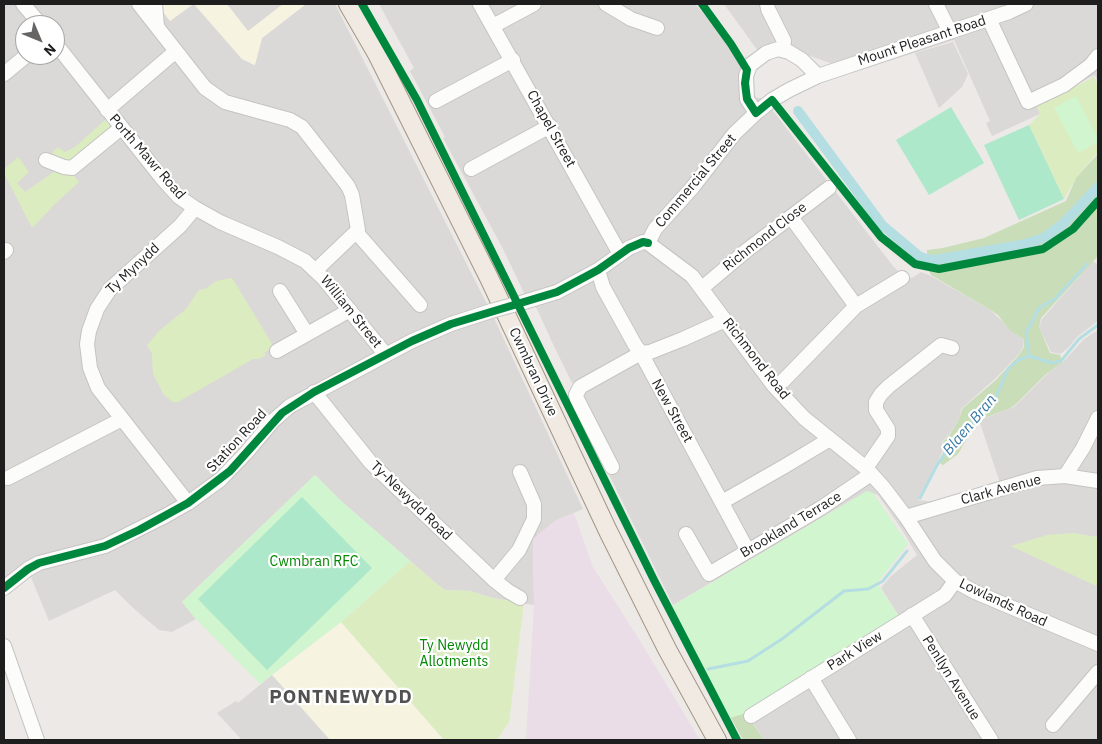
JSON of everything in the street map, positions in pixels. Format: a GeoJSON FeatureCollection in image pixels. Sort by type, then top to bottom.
{"type":"FeatureCollection","features":[{"type":"Feature","properties":{"kind":"main road","name":"Cwmbran Drive"},"geometry":{"type":"LineString","coordinates":[[348,4],[377,54],[489,278],[608,531],[667,649],[717,740]]}},
{"type":"Feature","properties":{"kind":"street"},"geometry":{"type":"LineString","coordinates":[[23,4],[32,15]]}},
{"type":"Feature","properties":{"kind":"street"},"geometry":{"type":"LineString","coordinates":[[139,4],[195,77],[215,96],[238,106],[290,120],[302,127],[348,186],[352,195],[358,224],[357,233],[316,270]]}},
{"type":"Feature","properties":{"kind":"street"},"geometry":{"type":"LineString","coordinates":[[155,4],[157,26]]}},
{"type":"Feature","properties":{"kind":"street","name":"Chapel Street"},"geometry":{"type":"LineString","coordinates":[[480,4],[620,254]]}},
{"type":"Feature","properties":{"kind":"street"},"geometry":{"type":"LineString","coordinates":[[493,26],[534,4]]}},
{"type":"Feature","properties":{"kind":"street"},"geometry":{"type":"LineString","coordinates":[[606,4],[631,19],[657,28]]}},
{"type":"Feature","properties":{"kind":"street"},"geometry":{"type":"LineString","coordinates":[[767,4],[784,41],[783,49]]}},
{"type":"Feature","properties":{"kind":"street"},"geometry":{"type":"LineString","coordinates":[[936,4],[950,32]]}},
{"type":"Feature","properties":{"kind":"street","name":"Mount Pleasant Road"},"geometry":{"type":"LineString","coordinates":[[818,76],[990,19],[1026,4]]}},
{"type":"Feature","properties":{"kind":"street"},"geometry":{"type":"LineString","coordinates":[[990,19],[1028,102],[1064,85],[1091,65],[1098,56]]}},
{"type":"Feature","properties":{"kind":"street"},"geometry":{"type":"LineString","coordinates":[[756,113],[747,99],[745,83],[748,70],[754,61],[766,53],[783,49],[802,60],[818,76]]}},
{"type":"Feature","properties":{"kind":"street"},"geometry":{"type":"LineString","coordinates":[[107,110],[176,51]]}},
{"type":"Feature","properties":{"kind":"street","name":"Porth Mawr Road"},"geometry":{"type":"LineString","coordinates":[[65,56],[173,191],[195,208],[220,222],[296,256],[316,270]]}},
{"type":"Feature","properties":{"kind":"street"},"geometry":{"type":"LineString","coordinates":[[436,101],[512,60]]}},
{"type":"Feature","properties":{"kind":"street"},"geometry":{"type":"LineString","coordinates":[[4,74],[15,65]]}},
{"type":"Feature","properties":{"kind":"street","name":"Commercial Street"},"geometry":{"type":"LineString","coordinates":[[491,311],[557,292],[598,270],[638,244],[648,243],[660,223],[692,188],[734,134],[756,113],[789,90],[818,76]]}},
{"type":"Feature","properties":{"kind":"street"},"geometry":{"type":"LineString","coordinates":[[472,169],[550,126]]}},
{"type":"Feature","properties":{"kind":"street"},"geometry":{"type":"LineString","coordinates":[[46,160],[72,168],[121,128]]}},
{"type":"Feature","properties":{"kind":"street","name":"Richmond Close"},"geometry":{"type":"LineString","coordinates":[[702,288],[746,250],[829,188]]}},
{"type":"Feature","properties":{"kind":"street","name":"Ty Mynydd"},"geometry":{"type":"LineString","coordinates":[[188,503],[98,388],[90,368],[87,344],[92,321],[103,298],[110,289],[180,226],[195,208]]}},
{"type":"Feature","properties":{"kind":"street"},"geometry":{"type":"LineString","coordinates":[[791,217],[856,306]]}},
{"type":"Feature","properties":{"kind":"street"},"geometry":{"type":"LineString","coordinates":[[357,233],[420,305]]}},
{"type":"Feature","properties":{"kind":"street","name":"Richmond Road"},"geometry":{"type":"LineString","coordinates":[[648,243],[692,276],[774,386],[804,418],[868,471],[884,488],[906,517]]}},
{"type":"Feature","properties":{"kind":"street","name":"William Street"},"geometry":{"type":"LineString","coordinates":[[316,270],[386,355]]}},
{"type":"Feature","properties":{"kind":"street","name":"New Street"},"geometry":{"type":"LineString","coordinates":[[598,270],[603,287],[748,551]]}},
{"type":"Feature","properties":{"kind":"street"},"geometry":{"type":"LineString","coordinates":[[774,386],[783,381],[856,306],[902,278]]}},
{"type":"Feature","properties":{"kind":"street"},"geometry":{"type":"LineString","coordinates":[[280,291],[307,334]]}},
{"type":"Feature","properties":{"kind":"street"},"geometry":{"type":"LineString","coordinates":[[277,351],[350,310]]}},
{"type":"Feature","properties":{"kind":"street","name":"Station Road"},"geometry":{"type":"LineString","coordinates":[[4,588],[28,569],[39,563],[105,546],[188,503],[230,471],[282,412],[314,392],[451,324],[491,311]]}},
{"type":"Feature","properties":{"kind":"street"},"geometry":{"type":"LineString","coordinates":[[612,467],[576,395],[577,391],[583,384],[641,354],[675,342],[725,320]]}},
{"type":"Feature","properties":{"kind":"street"},"geometry":{"type":"LineString","coordinates":[[868,471],[888,436],[888,429],[876,410],[876,402],[881,394],[941,345],[952,348]]}},
{"type":"Feature","properties":{"kind":"street","name":"Ty-Newydd Road"},"geometry":{"type":"LineString","coordinates":[[314,392],[371,463],[494,580],[520,598]]}},
{"type":"Feature","properties":{"kind":"street"},"geometry":{"type":"LineString","coordinates":[[1065,476],[1083,448],[1098,418]]}},
{"type":"Feature","properties":{"kind":"street"},"geometry":{"type":"LineString","coordinates":[[8,478],[122,419]]}},
{"type":"Feature","properties":{"kind":"street"},"geometry":{"type":"LineString","coordinates":[[722,502],[830,439]]}},
{"type":"Feature","properties":{"kind":"street","name":"Brookland Terrace"},"geometry":{"type":"LineString","coordinates":[[686,534],[709,574],[821,508],[868,471]]}},
{"type":"Feature","properties":{"kind":"street"},"geometry":{"type":"LineString","coordinates":[[494,580],[519,550],[534,519],[534,504],[520,472]]}},
{"type":"Feature","properties":{"kind":"street","name":"Clark Avenue"},"geometry":{"type":"LineString","coordinates":[[906,517],[1037,478],[1065,476],[1098,481]]}},
{"type":"Feature","properties":{"kind":"street","name":"Lowlands Road"},"geometry":{"type":"LineString","coordinates":[[906,517],[935,561],[955,581],[975,592],[1098,644]]}},
{"type":"Feature","properties":{"kind":"street","name":"Park View"},"geometry":{"type":"LineString","coordinates":[[751,716],[945,595],[955,581]]}},
{"type":"Feature","properties":{"kind":"street","name":"Penllyn Avenue"},"geometry":{"type":"LineString","coordinates":[[912,615],[991,740]]}},
{"type":"Feature","properties":{"kind":"street"},"geometry":{"type":"LineString","coordinates":[[4,646],[37,740]]}},
{"type":"Feature","properties":{"kind":"street"},"geometry":{"type":"LineString","coordinates":[[1053,725],[1098,672]]}},
{"type":"Feature","properties":{"kind":"street"},"geometry":{"type":"LineString","coordinates":[[811,678],[849,740]]}},
{"type":"Feature","properties":{"kind":"shaded area"},"geometry":{"type":"Polygon","coordinates":[[[4,4],[161,4],[170,21],[194,4],[242,59],[254,65],[262,38],[306,4],[335,4],[494,318],[583,509],[555,521],[533,539],[534,605],[492,598],[470,591],[445,590],[340,500],[315,475],[182,602],[196,619],[172,632],[159,630],[115,590],[49,621],[28,570],[4,588],[4,4]]]}},
{"type":"Feature","properties":{"kind":"shaded area"},"geometry":{"type":"Polygon","coordinates":[[[161,4],[193,4],[170,21],[162,11],[161,4]]]}},
{"type":"Feature","properties":{"kind":"shaded area"},"geometry":{"type":"Polygon","coordinates":[[[194,4],[306,4],[262,38],[255,65],[242,59],[194,4]]]}},
{"type":"Feature","properties":{"kind":"shaded area"},"geometry":{"type":"Polygon","coordinates":[[[227,4],[283,4],[248,31],[227,4]]]}},
{"type":"Feature","properties":{"kind":"shaded area"},"geometry":{"type":"Polygon","coordinates":[[[379,4],[695,4],[733,48],[752,78],[753,94],[757,98],[763,98],[893,266],[903,276],[912,278],[921,272],[931,276],[989,309],[1010,331],[1024,339],[1023,347],[1018,355],[997,377],[961,409],[960,417],[942,442],[942,453],[918,500],[934,502],[1000,483],[979,420],[1015,406],[1046,375],[1063,362],[1084,339],[1098,330],[1098,740],[764,740],[747,714],[899,616],[881,588],[891,576],[917,555],[878,495],[867,491],[673,605],[572,399],[575,382],[607,366],[587,326],[552,342],[537,309],[524,293],[502,247],[443,138],[445,137],[410,71],[414,68],[379,4]]]}},
{"type":"Feature","properties":{"kind":"shaded area"},"geometry":{"type":"Polygon","coordinates":[[[724,4],[1098,4],[1098,82],[1095,75],[1036,105],[1040,114],[992,136],[986,123],[990,121],[954,40],[852,73],[802,53],[758,51],[724,4]]]}},
{"type":"Feature","properties":{"kind":"shaded area"},"geometry":{"type":"Polygon","coordinates":[[[953,42],[968,74],[962,87],[939,108],[915,53],[953,42]]]}},
{"type":"Feature","properties":{"kind":"shaded area"},"geometry":{"type":"Polygon","coordinates":[[[512,155],[532,192],[517,200],[529,223],[500,238],[489,217],[506,208],[499,193],[506,189],[493,165],[512,155]]]}},
{"type":"Feature","properties":{"kind":"shaded area"},"geometry":{"type":"Polygon","coordinates":[[[722,220],[745,247],[731,259],[709,236],[722,220]]]}},
{"type":"Feature","properties":{"kind":"shaded area"},"geometry":{"type":"Polygon","coordinates":[[[1093,261],[1098,265],[1098,321],[1078,336],[1060,354],[1051,352],[1039,327],[1042,319],[1093,261]]]}},
{"type":"Feature","properties":{"kind":"shaded area"},"geometry":{"type":"Polygon","coordinates":[[[587,325],[608,366],[572,383],[552,342],[587,325]]]}},
{"type":"Feature","properties":{"kind":"shaded area"},"geometry":{"type":"Polygon","coordinates":[[[574,513],[593,567],[700,740],[526,740],[534,605],[533,539],[555,521],[574,513]]]}},
{"type":"Feature","properties":{"kind":"shaded area"},"geometry":{"type":"Polygon","coordinates":[[[341,622],[444,740],[330,740],[272,675],[341,622]]]}},
{"type":"Feature","properties":{"kind":"shaded area"},"geometry":{"type":"Polygon","coordinates":[[[272,675],[330,740],[242,740],[217,713],[236,701],[238,703],[272,675]]]}},
{"type":"Feature","properties":{"kind":"green space"},"geometry":{"type":"Polygon","coordinates":[[[1094,77],[1098,85],[1098,152],[1076,178],[1064,199],[1029,125],[1040,114],[1037,106],[1094,77]]]}},
{"type":"Feature","properties":{"kind":"green space"},"geometry":{"type":"Polygon","coordinates":[[[1076,96],[1098,138],[1098,142],[1078,153],[1054,108],[1076,96]]]}},
{"type":"Feature","properties":{"kind":"green space"},"geometry":{"type":"Polygon","coordinates":[[[951,107],[984,163],[929,195],[896,140],[951,107]]]}},
{"type":"Feature","properties":{"kind":"green space"},"geometry":{"type":"Polygon","coordinates":[[[106,119],[113,129],[66,165],[52,153],[58,147],[65,152],[75,147],[106,119]]]}},
{"type":"Feature","properties":{"kind":"green space"},"geometry":{"type":"Polygon","coordinates":[[[1029,125],[1064,199],[1019,220],[984,145],[1029,125]]]}},
{"type":"Feature","properties":{"kind":"green space"},"geometry":{"type":"Polygon","coordinates":[[[1098,154],[1097,257],[1041,318],[1039,327],[1050,353],[1060,355],[1063,362],[1045,375],[1015,405],[978,420],[958,454],[943,465],[938,462],[943,453],[943,442],[951,433],[960,417],[962,409],[996,380],[1018,356],[1024,347],[1024,339],[1010,331],[998,315],[931,275],[928,269],[927,250],[984,238],[1066,201],[1076,178],[1098,154]]]}},
{"type":"Feature","properties":{"kind":"green space"},"geometry":{"type":"Polygon","coordinates":[[[18,157],[29,172],[17,183],[25,192],[55,171],[70,171],[79,182],[32,228],[4,173],[4,169],[18,157]]]}},
{"type":"Feature","properties":{"kind":"green space"},"geometry":{"type":"Polygon","coordinates":[[[232,278],[274,347],[264,353],[266,355],[259,359],[253,359],[178,402],[173,402],[164,395],[153,374],[152,354],[147,345],[159,331],[186,309],[199,290],[205,289],[216,281],[232,278]]]}},
{"type":"Feature","properties":{"kind":"green space","name":"Cwmbran RFC"},"geometry":{"type":"Polygon","coordinates":[[[315,475],[340,500],[410,561],[341,622],[260,684],[196,619],[182,602],[315,475]]]}},
{"type":"Feature","properties":{"kind":"green space"},"geometry":{"type":"Polygon","coordinates":[[[867,491],[873,493],[908,544],[877,583],[899,617],[746,713],[730,718],[672,606],[867,491]]]}},
{"type":"Feature","properties":{"kind":"green space","name":"Cwmbran RFC"},"geometry":{"type":"Polygon","coordinates":[[[302,497],[372,568],[267,670],[198,599],[302,497]]]}},
{"type":"Feature","properties":{"kind":"green space"},"geometry":{"type":"Polygon","coordinates":[[[1074,533],[1098,537],[1098,581],[1096,586],[1011,546],[1047,535],[1074,533]]]}},
{"type":"Feature","properties":{"kind":"green space","name":"Ty Newydd Allotments"},"geometry":{"type":"Polygon","coordinates":[[[410,561],[445,590],[470,591],[492,598],[524,603],[509,722],[497,740],[444,740],[341,622],[410,561]]]}},
{"type":"Feature","properties":{"kind":"green space"},"geometry":{"type":"Polygon","coordinates":[[[710,679],[722,679],[764,740],[743,740],[710,679]]]}},
{"type":"Feature","properties":{"kind":"waterway"},"geometry":{"type":"LineString","coordinates":[[798,111],[882,225],[919,256],[926,259],[935,260],[1026,244],[1038,240],[1063,224],[1098,187]]}},
{"type":"Feature","properties":{"kind":"waterway"},"geometry":{"type":"LineString","coordinates":[[1029,356],[1026,333],[1039,308],[1055,299],[1087,264]]}},
{"type":"Feature","properties":{"kind":"waterway","name":"Blaen Bran"},"geometry":{"type":"LineString","coordinates":[[920,498],[937,465],[953,443],[972,423],[974,417],[986,404],[996,397],[1008,369],[1018,360],[1029,356],[1052,363],[1061,361],[1079,339],[1098,325]]}},
{"type":"Feature","properties":{"kind":"waterway","name":"Blaen Bran"},"geometry":{"type":"LineString","coordinates":[[708,669],[748,661],[782,639],[844,591],[868,589],[883,581],[907,551]]}},
{"type":"Feature","properties":{"kind":"cycle path"},"geometry":{"type":"LineString","coordinates":[[362,4],[417,100],[654,580],[737,740]]}},
{"type":"Feature","properties":{"kind":"cycle path"},"geometry":{"type":"LineString","coordinates":[[702,4],[747,70],[745,83],[747,99],[756,113],[772,100],[881,237],[915,264],[939,269],[1043,249],[1073,229],[1098,201]]}},
{"type":"Feature","properties":{"kind":"cycle path"},"geometry":{"type":"LineString","coordinates":[[4,588],[28,569],[39,563],[105,546],[188,503],[230,471],[282,413],[314,392],[412,341],[451,324],[557,292],[598,270],[629,248],[643,242],[648,243]]}},
{"type":"Feature","properties":{"kind":"district","name":"PONTNEWYDD"},"geometry":{"type":"Point","coordinates":[341,698]}}]}
